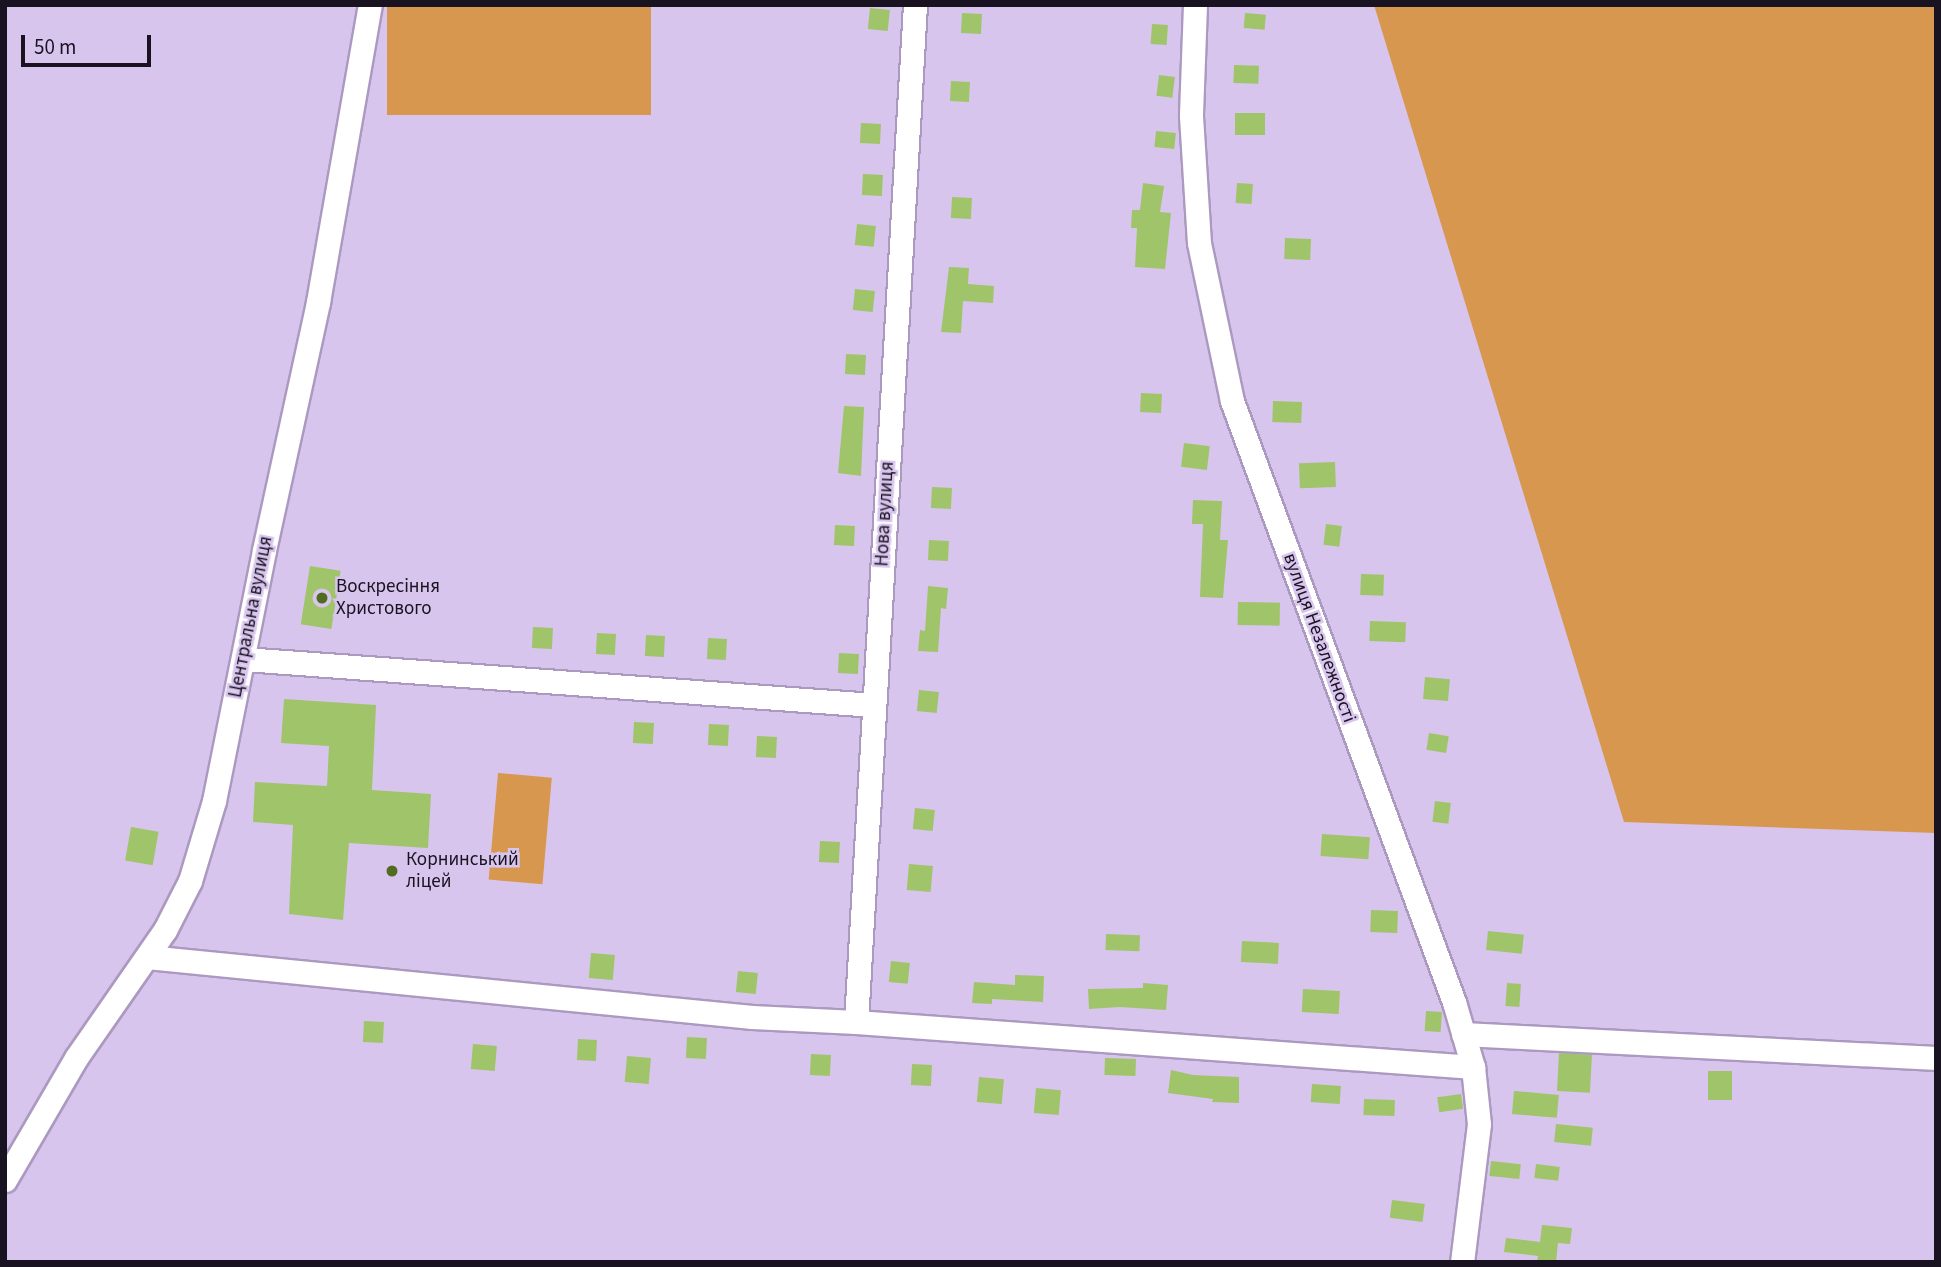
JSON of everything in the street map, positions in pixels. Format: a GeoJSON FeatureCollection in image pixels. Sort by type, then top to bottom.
{"type":"FeatureCollection","features":[{"type":"Feature","properties":{"kind":"street","name":"Центральна вулиця"},"geometry":{"type":"LineString","coordinates":[[5,1180],[76,1058],[165,930],[190,881],[214,801],[264,550],[318,302],[370,5]]}},
{"type":"Feature","properties":{"kind":"street","name":"Нова вулиця"},"geometry":{"type":"LineString","coordinates":[[856,1022],[915,5]]}},
{"type":"Feature","properties":{"kind":"street","name":"вулиця Незалежності"},"geometry":{"type":"LineString","coordinates":[[1195,5],[1191,116],[1199,243],[1232,401],[1473,1067],[1479,1124],[1462,1262]]}},
{"type":"Feature","properties":{"kind":"street"},"geometry":{"type":"LineString","coordinates":[[244,659],[874,705]]}},
{"type":"Feature","properties":{"kind":"street"},"geometry":{"type":"LineString","coordinates":[[147,957],[752,1017],[856,1022],[1473,1067]]}},
{"type":"Feature","properties":{"kind":"street"},"geometry":{"type":"LineString","coordinates":[[1463,1034],[1936,1058]]}},
{"type":"Feature","properties":{"kind":"shaded area"},"geometry":{"type":"Polygon","coordinates":[[[387,5],[651,5],[651,115],[387,115],[387,5]]]}},
{"type":"Feature","properties":{"kind":"shaded area"},"geometry":{"type":"Polygon","coordinates":[[[1374,5],[1936,5],[1936,833],[1624,822],[1374,5]]]}},
{"type":"Feature","properties":{"kind":"shaded area"},"geometry":{"type":"Polygon","coordinates":[[[498,773],[552,778],[542,884],[489,880],[498,773]]]}},
{"type":"Feature","properties":{"kind":"building"},"geometry":{"type":"Polygon","coordinates":[[[870,8],[890,10],[888,31],[868,29],[870,8]]]}},
{"type":"Feature","properties":{"kind":"building"},"geometry":{"type":"Polygon","coordinates":[[[962,13],[982,14],[981,34],[961,33],[962,13]]]}},
{"type":"Feature","properties":{"kind":"building"},"geometry":{"type":"Polygon","coordinates":[[[1245,13],[1266,15],[1265,30],[1244,28],[1245,13]]]}},
{"type":"Feature","properties":{"kind":"building"},"geometry":{"type":"Polygon","coordinates":[[[1152,24],[1168,25],[1167,45],[1151,44],[1152,24]]]}},
{"type":"Feature","properties":{"kind":"building"},"geometry":{"type":"Polygon","coordinates":[[[1234,65],[1259,66],[1258,84],[1233,83],[1234,65]]]}},
{"type":"Feature","properties":{"kind":"building"},"geometry":{"type":"Polygon","coordinates":[[[1159,75],[1175,77],[1172,98],[1156,96],[1159,75]]]}},
{"type":"Feature","properties":{"kind":"building"},"geometry":{"type":"Polygon","coordinates":[[[951,81],[970,82],[969,102],[950,101],[951,81]]]}},
{"type":"Feature","properties":{"kind":"building"},"geometry":{"type":"Polygon","coordinates":[[[1235,113],[1265,113],[1265,135],[1235,135],[1235,113]]]}},
{"type":"Feature","properties":{"kind":"building"},"geometry":{"type":"Polygon","coordinates":[[[861,123],[881,124],[880,144],[860,143],[861,123]]]}},
{"type":"Feature","properties":{"kind":"building"},"geometry":{"type":"Polygon","coordinates":[[[1156,131],[1176,133],[1174,149],[1154,147],[1156,131]]]}},
{"type":"Feature","properties":{"kind":"building"},"geometry":{"type":"Polygon","coordinates":[[[863,174],[883,175],[882,196],[862,195],[863,174]]]}},
{"type":"Feature","properties":{"kind":"building"},"geometry":{"type":"Polygon","coordinates":[[[1143,183],[1164,186],[1160,212],[1171,213],[1165,269],[1135,267],[1137,228],[1131,228],[1132,210],[1140,210],[1143,183]]]}},
{"type":"Feature","properties":{"kind":"building"},"geometry":{"type":"Polygon","coordinates":[[[1237,183],[1253,184],[1252,204],[1236,203],[1237,183]]]}},
{"type":"Feature","properties":{"kind":"building"},"geometry":{"type":"Polygon","coordinates":[[[952,197],[972,198],[971,219],[951,218],[952,197]]]}},
{"type":"Feature","properties":{"kind":"building"},"geometry":{"type":"Polygon","coordinates":[[[857,224],[876,226],[874,247],[855,245],[857,224]]]}},
{"type":"Feature","properties":{"kind":"building"},"geometry":{"type":"Polygon","coordinates":[[[1285,238],[1311,239],[1310,260],[1284,259],[1285,238]]]}},
{"type":"Feature","properties":{"kind":"building"},"geometry":{"type":"Polygon","coordinates":[[[949,267],[969,268],[968,284],[994,286],[993,303],[963,301],[961,333],[941,332],[949,267]]]}},
{"type":"Feature","properties":{"kind":"building"},"geometry":{"type":"Polygon","coordinates":[[[855,289],[875,291],[873,312],[853,310],[855,289]]]}},
{"type":"Feature","properties":{"kind":"building"},"geometry":{"type":"Polygon","coordinates":[[[846,354],[866,355],[865,375],[845,374],[846,354]]]}},
{"type":"Feature","properties":{"kind":"building"},"geometry":{"type":"Polygon","coordinates":[[[1141,393],[1162,394],[1161,413],[1140,412],[1141,393]]]}},
{"type":"Feature","properties":{"kind":"building"},"geometry":{"type":"Polygon","coordinates":[[[1273,401],[1302,402],[1301,423],[1272,422],[1273,401]]]}},
{"type":"Feature","properties":{"kind":"building"},"geometry":{"type":"Polygon","coordinates":[[[844,406],[864,407],[861,476],[838,473],[844,406]]]}},
{"type":"Feature","properties":{"kind":"building"},"geometry":{"type":"Polygon","coordinates":[[[1184,443],[1210,446],[1207,470],[1181,467],[1184,443]]]}},
{"type":"Feature","properties":{"kind":"building"},"geometry":{"type":"Polygon","coordinates":[[[1335,462],[1336,487],[1300,488],[1299,463],[1335,462]]]}},
{"type":"Feature","properties":{"kind":"building"},"geometry":{"type":"Polygon","coordinates":[[[932,487],[952,488],[951,509],[931,508],[932,487]]]}},
{"type":"Feature","properties":{"kind":"building"},"geometry":{"type":"Polygon","coordinates":[[[1193,500],[1222,501],[1220,540],[1228,540],[1223,598],[1200,597],[1203,524],[1192,524],[1193,500]]]}},
{"type":"Feature","properties":{"kind":"building"},"geometry":{"type":"Polygon","coordinates":[[[1326,524],[1342,526],[1339,547],[1323,545],[1326,524]]]}},
{"type":"Feature","properties":{"kind":"building"},"geometry":{"type":"Polygon","coordinates":[[[835,525],[855,526],[854,546],[834,545],[835,525]]]}},
{"type":"Feature","properties":{"kind":"building"},"geometry":{"type":"Polygon","coordinates":[[[929,540],[949,541],[948,561],[928,560],[929,540]]]}},
{"type":"Feature","properties":{"kind":"building","name":"Воскресіння Христового"},"geometry":{"type":"Polygon","coordinates":[[[310,566],[341,571],[331,629],[301,624],[310,566]]]}},
{"type":"Feature","properties":{"kind":"building"},"geometry":{"type":"Polygon","coordinates":[[[1361,574],[1384,575],[1383,596],[1360,595],[1361,574]]]}},
{"type":"Feature","properties":{"kind":"building"},"geometry":{"type":"Polygon","coordinates":[[[928,586],[948,588],[946,609],[941,608],[938,652],[918,651],[920,630],[925,631],[928,586]]]}},
{"type":"Feature","properties":{"kind":"building"},"geometry":{"type":"Polygon","coordinates":[[[1238,602],[1280,603],[1280,626],[1238,625],[1238,602]]]}},
{"type":"Feature","properties":{"kind":"building"},"geometry":{"type":"Polygon","coordinates":[[[1370,621],[1406,622],[1405,642],[1369,641],[1370,621]]]}},
{"type":"Feature","properties":{"kind":"building"},"geometry":{"type":"Polygon","coordinates":[[[533,627],[553,628],[552,649],[532,648],[533,627]]]}},
{"type":"Feature","properties":{"kind":"building"},"geometry":{"type":"Polygon","coordinates":[[[597,633],[616,634],[615,655],[596,654],[597,633]]]}},
{"type":"Feature","properties":{"kind":"building"},"geometry":{"type":"Polygon","coordinates":[[[646,635],[665,636],[664,657],[645,656],[646,635]]]}},
{"type":"Feature","properties":{"kind":"building"},"geometry":{"type":"Polygon","coordinates":[[[708,638],[727,639],[726,660],[707,659],[708,638]]]}},
{"type":"Feature","properties":{"kind":"building"},"geometry":{"type":"Polygon","coordinates":[[[839,653],[859,654],[858,674],[838,673],[839,653]]]}},
{"type":"Feature","properties":{"kind":"building"},"geometry":{"type":"Polygon","coordinates":[[[1425,677],[1450,679],[1448,701],[1423,699],[1425,677]]]}},
{"type":"Feature","properties":{"kind":"building"},"geometry":{"type":"Polygon","coordinates":[[[919,690],[939,692],[937,713],[917,711],[919,690]]]}},
{"type":"Feature","properties":{"kind":"building"},"geometry":{"type":"Polygon","coordinates":[[[284,699],[376,705],[372,790],[431,794],[428,848],[349,843],[343,920],[289,914],[293,825],[253,822],[255,782],[327,786],[329,746],[281,743],[284,699]]]}},
{"type":"Feature","properties":{"kind":"building"},"geometry":{"type":"Polygon","coordinates":[[[634,722],[654,723],[653,744],[633,743],[634,722]]]}},
{"type":"Feature","properties":{"kind":"building"},"geometry":{"type":"Polygon","coordinates":[[[709,724],[729,725],[728,746],[708,745],[709,724]]]}},
{"type":"Feature","properties":{"kind":"building"},"geometry":{"type":"Polygon","coordinates":[[[1429,733],[1449,736],[1446,753],[1426,750],[1429,733]]]}},
{"type":"Feature","properties":{"kind":"building"},"geometry":{"type":"Polygon","coordinates":[[[757,736],[777,737],[776,758],[756,757],[757,736]]]}},
{"type":"Feature","properties":{"kind":"building"},"geometry":{"type":"Polygon","coordinates":[[[1435,801],[1451,803],[1448,824],[1432,822],[1435,801]]]}},
{"type":"Feature","properties":{"kind":"building"},"geometry":{"type":"Polygon","coordinates":[[[915,808],[935,810],[933,831],[913,829],[915,808]]]}},
{"type":"Feature","properties":{"kind":"building"},"geometry":{"type":"Polygon","coordinates":[[[131,827],[159,832],[153,865],[125,860],[131,827]]]}},
{"type":"Feature","properties":{"kind":"building"},"geometry":{"type":"Polygon","coordinates":[[[1322,834],[1370,837],[1368,859],[1320,856],[1322,834]]]}},
{"type":"Feature","properties":{"kind":"building"},"geometry":{"type":"Polygon","coordinates":[[[820,841],[840,842],[839,863],[819,862],[820,841]]]}},
{"type":"Feature","properties":{"kind":"building"},"geometry":{"type":"Polygon","coordinates":[[[909,864],[933,866],[931,892],[907,890],[909,864]]]}},
{"type":"Feature","properties":{"kind":"building"},"geometry":{"type":"Polygon","coordinates":[[[1371,910],[1398,911],[1397,933],[1370,932],[1371,910]]]}},
{"type":"Feature","properties":{"kind":"building"},"geometry":{"type":"Polygon","coordinates":[[[1488,931],[1524,935],[1522,954],[1486,950],[1488,931]]]}},
{"type":"Feature","properties":{"kind":"building"},"geometry":{"type":"Polygon","coordinates":[[[1106,934],[1140,935],[1139,951],[1105,950],[1106,934]]]}},
{"type":"Feature","properties":{"kind":"building"},"geometry":{"type":"Polygon","coordinates":[[[1242,941],[1279,943],[1278,964],[1241,962],[1242,941]]]}},
{"type":"Feature","properties":{"kind":"building"},"geometry":{"type":"Polygon","coordinates":[[[591,953],[615,955],[613,980],[589,978],[591,953]]]}},
{"type":"Feature","properties":{"kind":"building"},"geometry":{"type":"Polygon","coordinates":[[[891,961],[910,963],[908,984],[889,982],[891,961]]]}},
{"type":"Feature","properties":{"kind":"building"},"geometry":{"type":"Polygon","coordinates":[[[738,971],[758,973],[756,994],[736,992],[738,971]]]}},
{"type":"Feature","properties":{"kind":"building"},"geometry":{"type":"Polygon","coordinates":[[[1015,975],[1044,976],[1043,1002],[992,999],[992,1004],[972,1003],[974,982],[1015,985],[1015,975]]]}},
{"type":"Feature","properties":{"kind":"building"},"geometry":{"type":"Polygon","coordinates":[[[1143,983],[1168,985],[1166,1010],[1120,1007],[1089,1009],[1088,989],[1143,988],[1143,983]]]}},
{"type":"Feature","properties":{"kind":"building"},"geometry":{"type":"Polygon","coordinates":[[[1507,983],[1521,984],[1519,1007],[1505,1006],[1507,983]]]}},
{"type":"Feature","properties":{"kind":"building"},"geometry":{"type":"Polygon","coordinates":[[[1303,989],[1340,991],[1339,1014],[1302,1012],[1303,989]]]}},
{"type":"Feature","properties":{"kind":"building"},"geometry":{"type":"Polygon","coordinates":[[[1426,1011],[1442,1012],[1441,1032],[1425,1031],[1426,1011]]]}},
{"type":"Feature","properties":{"kind":"building"},"geometry":{"type":"Polygon","coordinates":[[[364,1021],[384,1022],[383,1043],[363,1042],[364,1021]]]}},
{"type":"Feature","properties":{"kind":"building"},"geometry":{"type":"Polygon","coordinates":[[[687,1037],[707,1038],[706,1059],[686,1058],[687,1037]]]}},
{"type":"Feature","properties":{"kind":"building"},"geometry":{"type":"Polygon","coordinates":[[[578,1039],[597,1040],[596,1061],[577,1060],[578,1039]]]}},
{"type":"Feature","properties":{"kind":"building"},"geometry":{"type":"Polygon","coordinates":[[[473,1044],[497,1046],[495,1071],[471,1069],[473,1044]]]}},
{"type":"Feature","properties":{"kind":"building"},"geometry":{"type":"Polygon","coordinates":[[[1559,1053],[1592,1055],[1590,1093],[1557,1091],[1559,1053]]]}},
{"type":"Feature","properties":{"kind":"building"},"geometry":{"type":"Polygon","coordinates":[[[811,1054],[831,1055],[830,1076],[810,1075],[811,1054]]]}},
{"type":"Feature","properties":{"kind":"building"},"geometry":{"type":"Polygon","coordinates":[[[627,1056],[651,1058],[649,1084],[625,1082],[627,1056]]]}},
{"type":"Feature","properties":{"kind":"building"},"geometry":{"type":"Polygon","coordinates":[[[1105,1058],[1136,1059],[1135,1076],[1104,1075],[1105,1058]]]}},
{"type":"Feature","properties":{"kind":"building"},"geometry":{"type":"Polygon","coordinates":[[[912,1064],[932,1065],[931,1086],[911,1085],[912,1064]]]}},
{"type":"Feature","properties":{"kind":"building"},"geometry":{"type":"Polygon","coordinates":[[[1171,1070],[1193,1075],[1239,1077],[1239,1103],[1212,1102],[1213,1099],[1168,1093],[1171,1070]]]}},
{"type":"Feature","properties":{"kind":"building"},"geometry":{"type":"Polygon","coordinates":[[[1708,1071],[1732,1071],[1732,1100],[1708,1100],[1708,1071]]]}},
{"type":"Feature","properties":{"kind":"building"},"geometry":{"type":"Polygon","coordinates":[[[979,1077],[1004,1079],[1002,1104],[977,1102],[979,1077]]]}},
{"type":"Feature","properties":{"kind":"building"},"geometry":{"type":"Polygon","coordinates":[[[1312,1084],[1341,1086],[1340,1104],[1311,1102],[1312,1084]]]}},
{"type":"Feature","properties":{"kind":"building"},"geometry":{"type":"Polygon","coordinates":[[[1036,1088],[1061,1090],[1059,1115],[1034,1113],[1036,1088]]]}},
{"type":"Feature","properties":{"kind":"building"},"geometry":{"type":"Polygon","coordinates":[[[1514,1091],[1559,1095],[1557,1118],[1512,1114],[1514,1091]]]}},
{"type":"Feature","properties":{"kind":"building"},"geometry":{"type":"Polygon","coordinates":[[[1461,1094],[1463,1109],[1439,1112],[1437,1097],[1461,1094]]]}},
{"type":"Feature","properties":{"kind":"building"},"geometry":{"type":"Polygon","coordinates":[[[1364,1099],[1395,1100],[1394,1116],[1363,1115],[1364,1099]]]}},
{"type":"Feature","properties":{"kind":"building"},"geometry":{"type":"Polygon","coordinates":[[[1556,1124],[1593,1128],[1591,1146],[1554,1142],[1556,1124]]]}},
{"type":"Feature","properties":{"kind":"building"},"geometry":{"type":"Polygon","coordinates":[[[1491,1161],[1521,1164],[1519,1179],[1489,1176],[1491,1161]]]}},
{"type":"Feature","properties":{"kind":"building"},"geometry":{"type":"Polygon","coordinates":[[[1536,1164],[1560,1167],[1558,1181],[1534,1178],[1536,1164]]]}},
{"type":"Feature","properties":{"kind":"building"},"geometry":{"type":"Polygon","coordinates":[[[1392,1200],[1425,1204],[1423,1222],[1390,1218],[1392,1200]]]}},
{"type":"Feature","properties":{"kind":"building"},"geometry":{"type":"Polygon","coordinates":[[[1542,1225],[1572,1228],[1570,1244],[1558,1243],[1556,1262],[1537,1262],[1538,1256],[1504,1252],[1506,1238],[1540,1242],[1542,1225]]]}},
{"type":"Feature","properties":{"kind":"place","name":"Воскресіння Христового"},"geometry":{"type":"Point","coordinates":[322,598]}},
{"type":"Feature","properties":{"kind":"place","name":"Корнинський ліцей"},"geometry":{"type":"Point","coordinates":[392,871]}}]}
